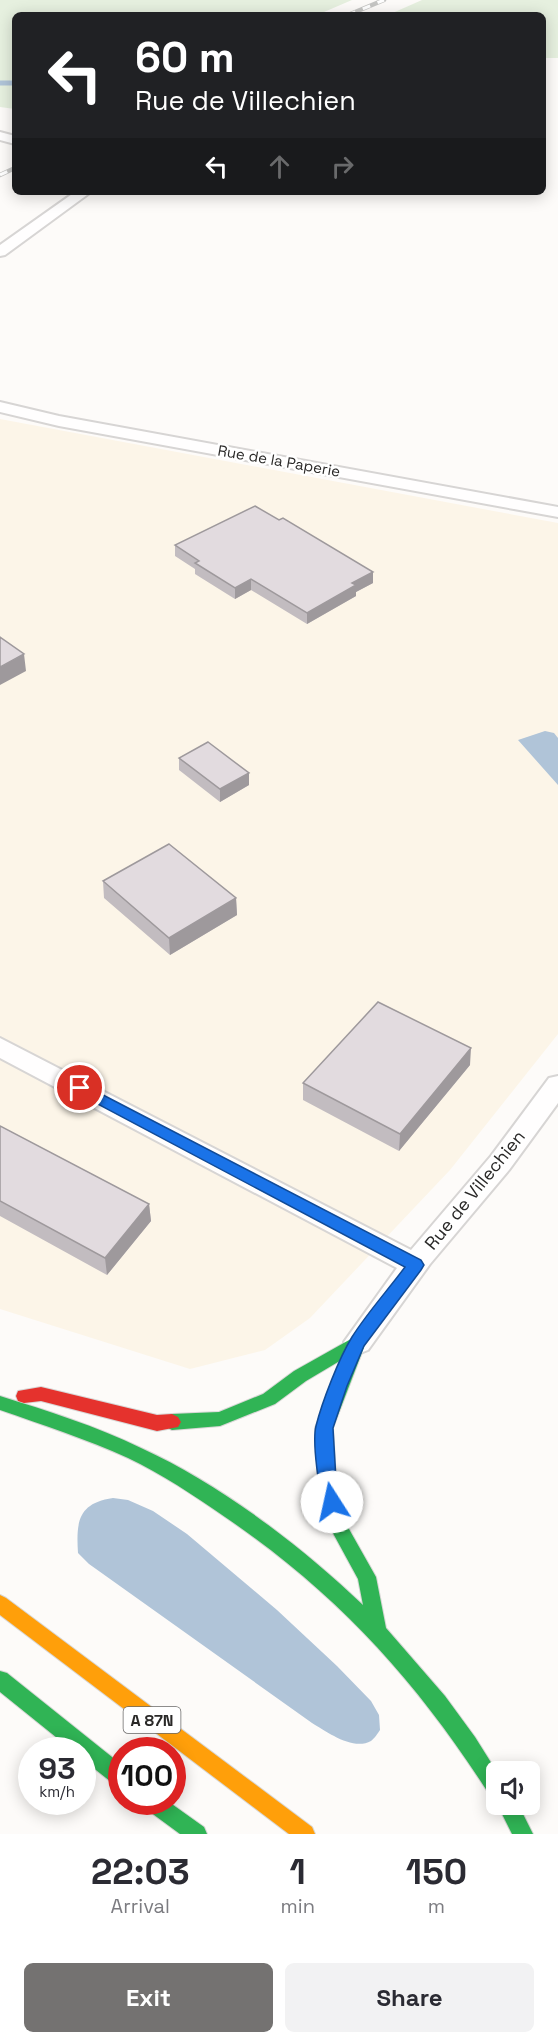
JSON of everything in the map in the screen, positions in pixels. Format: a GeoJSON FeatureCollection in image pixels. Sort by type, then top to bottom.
{"type":"FeatureCollection","features":[{"type":"Feature","properties":{"kind":"highway"},"geometry":{"type":"LineString","coordinates":[[0,1398],[41,1394],[157,1424],[220,1419],[269,1399],[300,1376],[358,1342]]}},
{"type":"Feature","properties":{"kind":"highway"},"geometry":{"type":"LineString","coordinates":[[358,1342],[324,1428],[327,1480],[337,1524],[367,1577],[377,1631]]}},
{"type":"Feature","properties":{"kind":"highway"},"geometry":{"type":"LineString","coordinates":[[0,1403],[45,1418],[146,1458],[219,1501],[272,1536],[328,1582],[377,1631],[435,1695],[486,1772]]}},
{"type":"Feature","properties":{"kind":"highway","name":"A 87N"},"geometry":{"type":"LineString","coordinates":[[0,1604],[305,1834]]}},
{"type":"Feature","properties":{"kind":"highway"},"geometry":{"type":"LineString","coordinates":[[0,1680],[108,1767]]}},
{"type":"Feature","properties":{"kind":"highway"},"geometry":{"type":"LineString","coordinates":[[171,1815],[197,1834]]}},
{"type":"Feature","properties":{"kind":"highway"},"geometry":{"type":"LineString","coordinates":[[513,1815],[523,1834]]}},
{"type":"Feature","properties":{"kind":"street"},"geometry":{"type":"LineString","coordinates":[[0,252],[80,195]]}},
{"type":"Feature","properties":{"kind":"street","name":"Rue de la Paperie"},"geometry":{"type":"LineString","coordinates":[[0,406],[60,421],[558,512]]}},
{"type":"Feature","properties":{"kind":"street","name":"Rue de Villechien"},"geometry":{"type":"LineString","coordinates":[[0,1047],[416,1265],[500,1163],[558,1085]]}},
{"type":"Feature","properties":{"kind":"street"},"geometry":{"type":"LineString","coordinates":[[358,1342],[416,1265]]}},
{"type":"Feature","properties":{"kind":"shaded area"},"geometry":{"type":"Polygon","coordinates":[[[0,419],[558,523],[558,1034],[450,1170],[310,1318],[265,1350],[190,1369],[0,1309],[0,419]]]}},
{"type":"Feature","properties":{"kind":"green space"},"geometry":{"type":"Polygon","coordinates":[[[0,0],[352,0],[324,12],[12,12],[12,109],[0,107],[0,0]]]}},
{"type":"Feature","properties":{"kind":"green space"},"geometry":{"type":"Polygon","coordinates":[[[422,0],[558,0],[558,58],[546,58],[546,12],[395,12],[422,0]]]}},
{"type":"Feature","properties":{"kind":"water"},"geometry":{"type":"Polygon","coordinates":[[[545,731],[554,733],[558,738],[558,785],[518,740],[545,731]]]}},
{"type":"Feature","properties":{"kind":"water"},"geometry":{"type":"Polygon","coordinates":[[[113,1498],[128,1500],[153,1511],[187,1534],[277,1610],[371,1701],[379,1715],[380,1730],[373,1739],[356,1744],[318,1727],[89,1564],[78,1553],[79,1523],[86,1509],[92,1504],[113,1498]]]}},
{"type":"Feature","properties":{"kind":"building"},"geometry":{"type":"Polygon","coordinates":[[[255,506],[279,520],[283,518],[373,572],[352,583],[356,585],[307,613],[251,579],[235,588],[195,563],[199,561],[175,545],[255,506]]]}},
{"type":"Feature","properties":{"kind":"building"},"geometry":{"type":"Polygon","coordinates":[[[0,637],[24,654],[0,667],[0,637]]]}},
{"type":"Feature","properties":{"kind":"building"},"geometry":{"type":"Polygon","coordinates":[[[208,742],[249,773],[220,789],[179,758],[208,742]]]}},
{"type":"Feature","properties":{"kind":"building"},"geometry":{"type":"Polygon","coordinates":[[[169,844],[236,898],[169,938],[103,881],[169,844]]]}},
{"type":"Feature","properties":{"kind":"building"},"geometry":{"type":"Polygon","coordinates":[[[378,1002],[471,1048],[400,1134],[303,1083],[378,1002]]]}},
{"type":"Feature","properties":{"kind":"building"},"geometry":{"type":"Polygon","coordinates":[[[0,1126],[149,1204],[105,1258],[0,1201],[0,1126]]]}},
{"type":"Feature","properties":{"kind":"waterway"},"geometry":{"type":"LineString","coordinates":[[0,83],[12,83]]}},
{"type":"Feature","properties":{"kind":"railway"},"geometry":{"type":"LineString","coordinates":[[355,12],[384,0]]}},
{"type":"Feature","properties":{"kind":"railway"},"geometry":{"type":"LineString","coordinates":[[0,175],[12,169]]}},
{"type":"Feature","properties":{"kind":"traffic: fast"},"geometry":{"type":"LineString","coordinates":[[358,1342],[324,1428],[327,1480],[337,1524],[367,1577],[377,1631]]}},
{"type":"Feature","properties":{"kind":"traffic: fast"},"geometry":{"type":"LineString","coordinates":[[172,1422],[220,1419],[269,1399],[300,1376],[358,1342]]}},
{"type":"Feature","properties":{"kind":"traffic: fast"},"geometry":{"type":"LineString","coordinates":[[0,1403],[97,1437],[161,1466],[258,1529],[299,1560],[373,1627],[406,1663],[438,1702],[486,1771]]}},
{"type":"Feature","properties":{"kind":"traffic: fast"},"geometry":{"type":"LineString","coordinates":[[0,1680],[108,1767]]}},
{"type":"Feature","properties":{"kind":"traffic: fast"},"geometry":{"type":"LineString","coordinates":[[171,1815],[197,1834]]}},
{"type":"Feature","properties":{"kind":"traffic: fast"},"geometry":{"type":"LineString","coordinates":[[513,1815],[523,1834]]}},
{"type":"Feature","properties":{"kind":"traffic: slow"},"geometry":{"type":"LineString","coordinates":[[0,1604],[305,1834]]}},
{"type":"Feature","properties":{"kind":"traffic: jam"},"geometry":{"type":"LineString","coordinates":[[24,1396],[41,1394],[157,1423],[172,1422]]}},
{"type":"Feature","properties":{"kind":"route"},"geometry":{"type":"LineString","coordinates":[[80,1088],[416,1265],[358,1342],[324,1428],[327,1480],[332,1502]]}}]}
